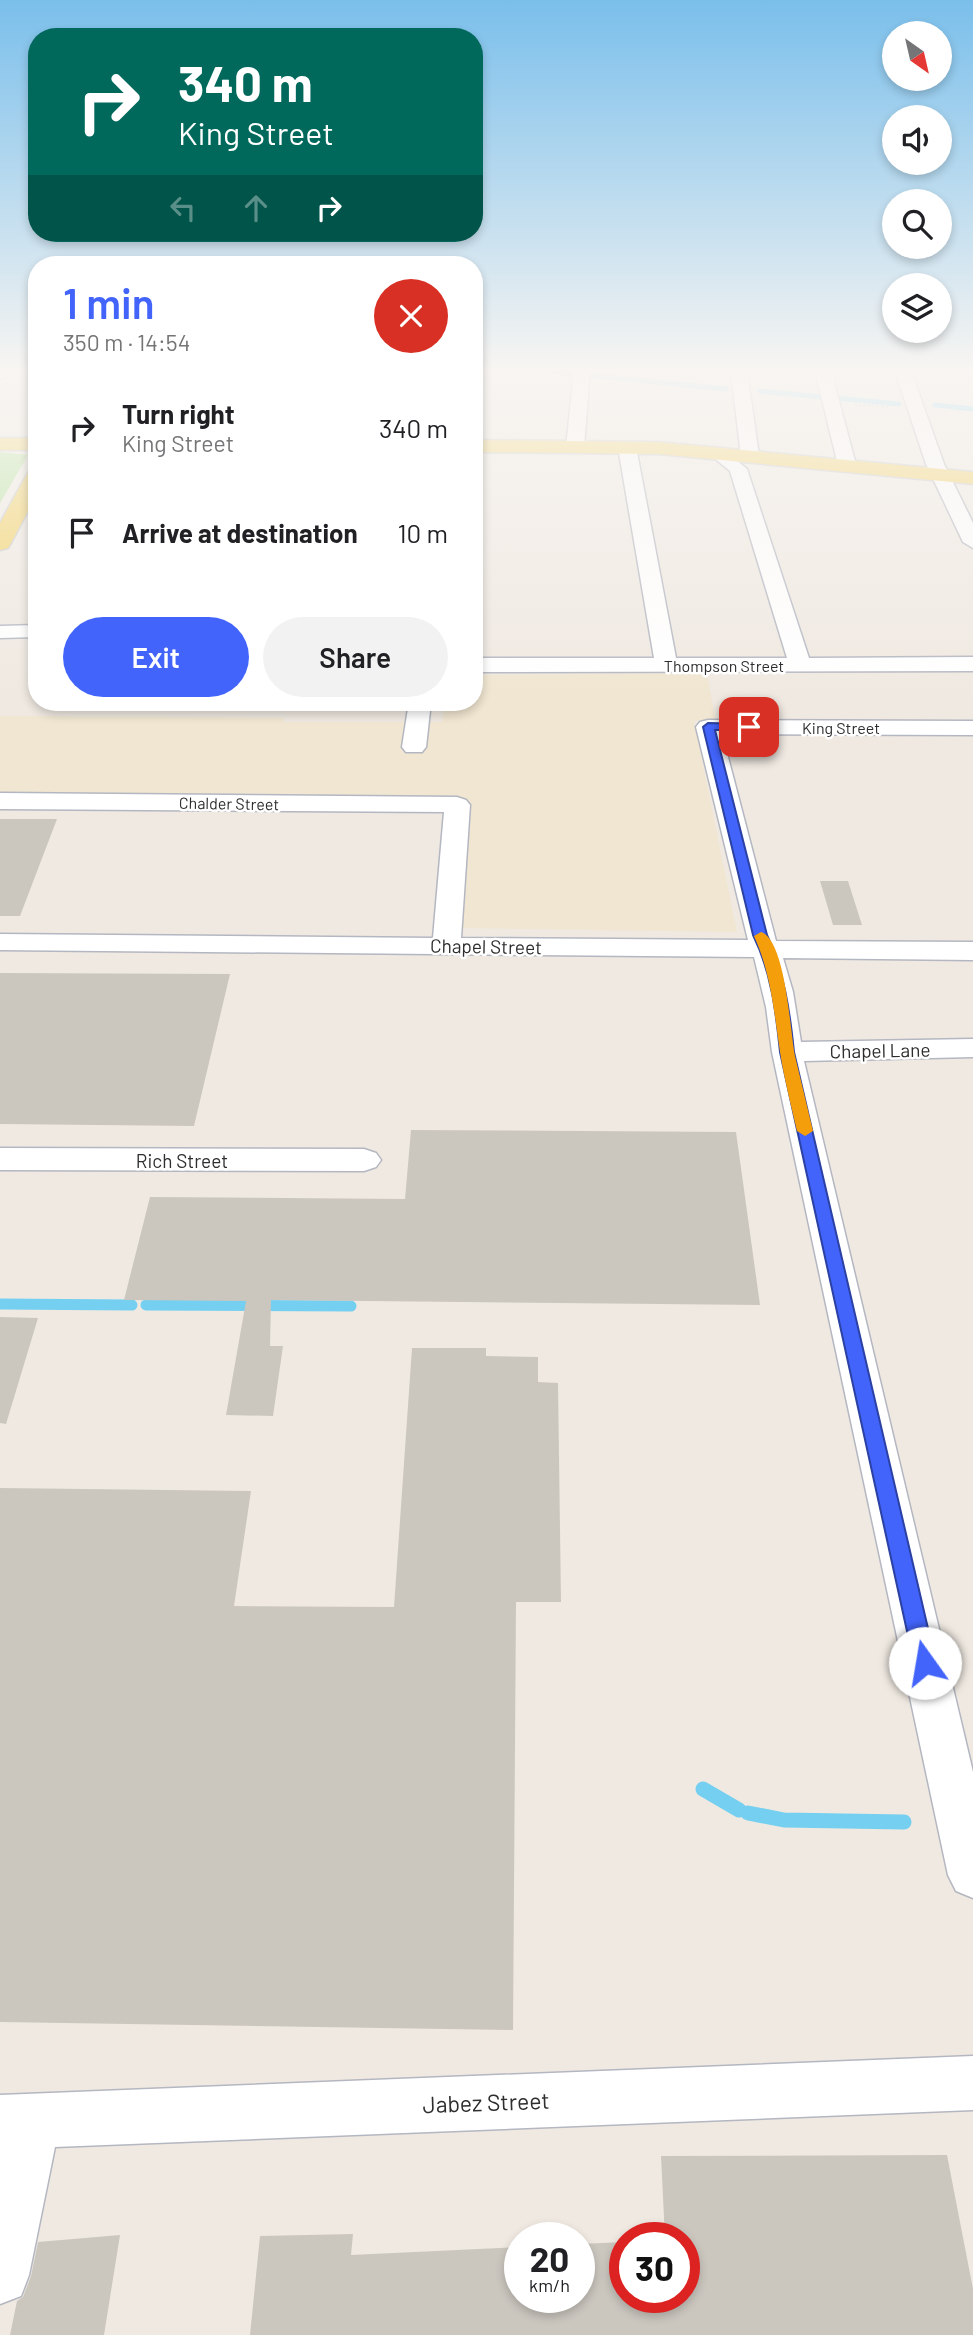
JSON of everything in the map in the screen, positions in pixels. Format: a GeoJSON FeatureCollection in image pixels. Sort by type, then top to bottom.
{"type":"FeatureCollection","features":[{"type":"Feature","properties":{"kind":"main road"},"geometry":{"type":"LineString","coordinates":[[0,543],[28,491]]}},
{"type":"Feature","properties":{"kind":"street"},"geometry":{"type":"LineString","coordinates":[[633,480],[666,665]]}},
{"type":"Feature","properties":{"kind":"street"},"geometry":{"type":"LineString","coordinates":[[756,480],[801,666]]}},
{"type":"Feature","properties":{"kind":"street"},"geometry":{"type":"LineString","coordinates":[[942,480],[973,542]]}},
{"type":"Feature","properties":{"kind":"street"},"geometry":{"type":"LineString","coordinates":[[0,632],[28,631]]}},
{"type":"Feature","properties":{"kind":"street","name":"Thompson Street"},"geometry":{"type":"LineString","coordinates":[[483,664],[973,664]]}},
{"type":"Feature","properties":{"kind":"street"},"geometry":{"type":"LineString","coordinates":[[414,747],[419,711]]}},
{"type":"Feature","properties":{"kind":"street","name":"King Street"},"geometry":{"type":"LineString","coordinates":[[767,950],[760,935],[708,727],[973,728]]}},
{"type":"Feature","properties":{"kind":"street","name":"Chalder Street"},"geometry":{"type":"LineString","coordinates":[[0,801],[457,805],[446,946]]}},
{"type":"Feature","properties":{"kind":"street","name":"Chapel Street"},"geometry":{"type":"LineString","coordinates":[[0,942],[973,951]]}},
{"type":"Feature","properties":{"kind":"street"},"geometry":{"type":"LineString","coordinates":[[767,950],[784,1020],[787,1052],[973,1875]]}},
{"type":"Feature","properties":{"kind":"street","name":"Chapel Lane"},"geometry":{"type":"LineString","coordinates":[[787,1052],[973,1048]]}},
{"type":"Feature","properties":{"kind":"street","name":"Rich Street"},"geometry":{"type":"LineString","coordinates":[[0,1159],[364,1160]]}},
{"type":"Feature","properties":{"kind":"street","name":"Jabez Street"},"geometry":{"type":"LineString","coordinates":[[16,2122],[973,2083]]}},
{"type":"Feature","properties":{"kind":"street"},"geometry":{"type":"LineString","coordinates":[[0,2275],[16,2122]]}},
{"type":"Feature","properties":{"kind":"shaded area"},"geometry":{"type":"Polygon","coordinates":[[[707,673],[715,719],[694,721],[737,932],[461,928],[462,797],[0,792],[0,716],[283,718],[283,722],[442,722],[444,711],[483,711],[483,675],[707,673]]]}},
{"type":"Feature","properties":{"kind":"green space"},"geometry":{"type":"Polygon","coordinates":[[[0,480],[13,480],[0,503],[0,480]]]}},
{"type":"Feature","properties":{"kind":"building"},"geometry":{"type":"Polygon","coordinates":[[[0,819],[57,819],[20,916],[0,916],[0,819]]]}},
{"type":"Feature","properties":{"kind":"building"},"geometry":{"type":"Polygon","coordinates":[[[820,881],[848,881],[862,925],[833,925],[820,881]]]}},
{"type":"Feature","properties":{"kind":"building"},"geometry":{"type":"Polygon","coordinates":[[[0,973],[230,974],[194,1126],[0,1124],[0,973]]]}},
{"type":"Feature","properties":{"kind":"building"},"geometry":{"type":"Polygon","coordinates":[[[411,1130],[736,1132],[760,1305],[271,1300],[270,1346],[283,1346],[273,1416],[226,1415],[246,1301],[124,1300],[150,1197],[405,1199],[411,1130]]]}},
{"type":"Feature","properties":{"kind":"building"},"geometry":{"type":"Polygon","coordinates":[[[0,1317],[38,1318],[6,1424],[0,1423],[0,1317]]]}},
{"type":"Feature","properties":{"kind":"building"},"geometry":{"type":"Polygon","coordinates":[[[412,1348],[486,1348],[486,1356],[538,1357],[538,1382],[558,1383],[561,1602],[516,1602],[513,2030],[0,2022],[0,1488],[251,1491],[234,1606],[394,1607],[412,1348]]]}},
{"type":"Feature","properties":{"kind":"building"},"geometry":{"type":"Polygon","coordinates":[[[947,2155],[973,2289],[973,2335],[250,2335],[260,2236],[353,2234],[351,2255],[504,2248],[504,2313],[595,2313],[595,2243],[609,2243],[609,2313],[700,2313],[700,2222],[664,2222],[661,2156],[947,2155]]]}},
{"type":"Feature","properties":{"kind":"building"},"geometry":{"type":"Polygon","coordinates":[[[120,2235],[104,2335],[10,2335],[17,2301],[23,2297],[31,2276],[38,2242],[120,2235]]]}},
{"type":"Feature","properties":{"kind":"waterway"},"geometry":{"type":"LineString","coordinates":[[0,1304],[132,1305]]}},
{"type":"Feature","properties":{"kind":"waterway"},"geometry":{"type":"LineString","coordinates":[[146,1305],[351,1306]]}},
{"type":"Feature","properties":{"kind":"waterway"},"geometry":{"type":"LineString","coordinates":[[703,1789],[739,1810]]}},
{"type":"Feature","properties":{"kind":"waterway"},"geometry":{"type":"LineString","coordinates":[[748,1813],[784,1820],[904,1822]]}},
{"type":"Feature","properties":{"kind":"slow traffic"},"geometry":{"type":"LineString","coordinates":[[761,936],[771,958],[784,1020],[787,1052],[805,1131]]}},
{"type":"Feature","properties":{"kind":"route"},"geometry":{"type":"LineString","coordinates":[[749,727],[708,727],[760,935],[771,958],[784,1020],[787,1052],[925,1663]]}}]}
